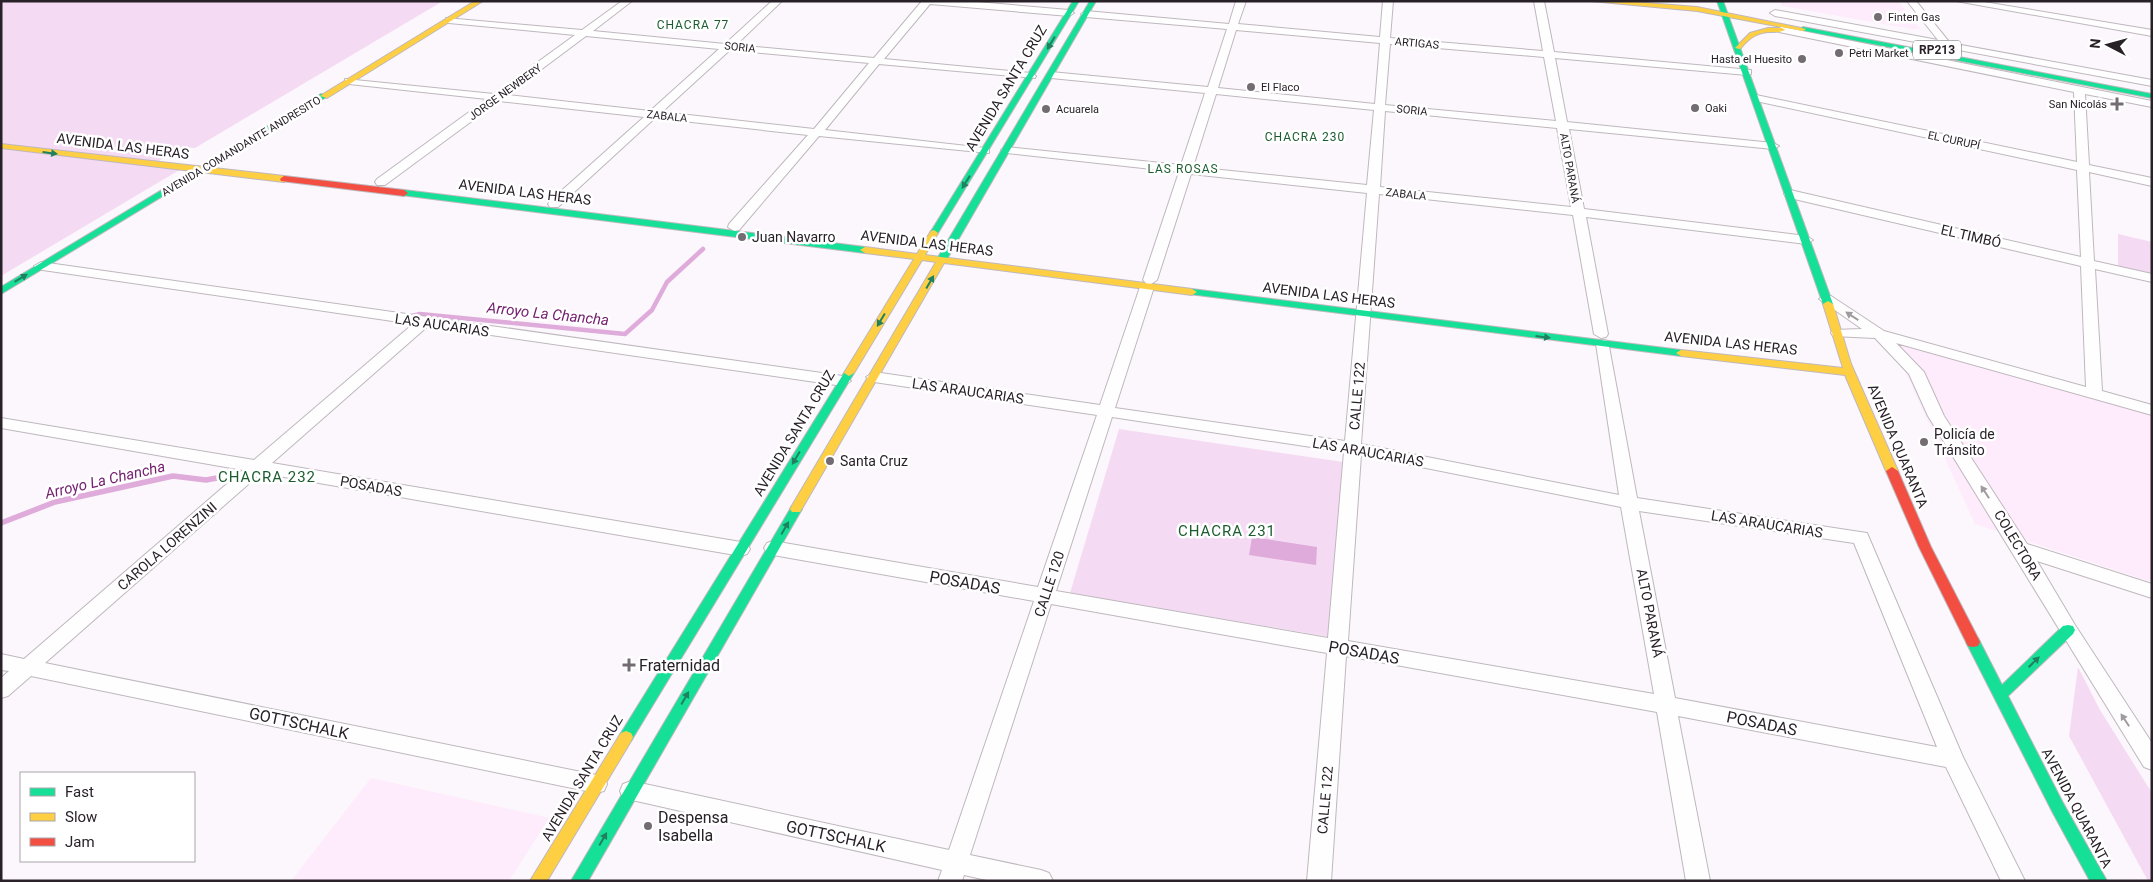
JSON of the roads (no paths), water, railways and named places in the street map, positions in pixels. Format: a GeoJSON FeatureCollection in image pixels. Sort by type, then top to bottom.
{"type":"FeatureCollection","features":[{"type":"Feature","properties":{"kind":"main road","name":"AVENIDA COMANDANTE ANDRESITO"},"geometry":{"type":"LineString","coordinates":[[1,290],[466,1]]}},
{"type":"Feature","properties":{"kind":"main road","name":"AVENIDA COMANDANTE ANDRESITO"},"geometry":{"type":"LineString","coordinates":[[200,165],[214,162],[480,1]]}},
{"type":"Feature","properties":{"kind":"main road","name":"AVENIDA SANTA CRUZ"},"geometry":{"type":"LineString","coordinates":[[538,881],[1076,1]]}},
{"type":"Feature","properties":{"kind":"main road"},"geometry":{"type":"LineString","coordinates":[[579,881],[1094,1]]}},
{"type":"Feature","properties":{"kind":"main road"},"geometry":{"type":"LineString","coordinates":[[1594,1],[1697,10],[1723,8]]}},
{"type":"Feature","properties":{"kind":"main road"},"geometry":{"type":"LineString","coordinates":[[1661,1],[1723,8]]}},
{"type":"Feature","properties":{"kind":"main road","name":"RP213"},"geometry":{"type":"LineString","coordinates":[[1723,8],[1838,36],[2152,96]]}},
{"type":"Feature","properties":{"kind":"main road","name":"RP213"},"geometry":{"type":"LineString","coordinates":[[1723,8],[2152,90]]}},
{"type":"Feature","properties":{"kind":"main road","name":"AVENIDA QUARANTA"},"geometry":{"type":"LineString","coordinates":[[1723,8],[1806,240],[1848,368],[1925,547],[2058,808],[2098,881]]}},
{"type":"Feature","properties":{"kind":"main road"},"geometry":{"type":"LineString","coordinates":[[1738,48],[1745,36],[1755,30],[1782,30]]}},
{"type":"Feature","properties":{"kind":"main road","name":"AVENIDA LAS HERAS"},"geometry":{"type":"LineString","coordinates":[[1,134],[200,165],[562,211],[921,254],[1364,311],[1848,368]]}},
{"type":"Feature","properties":{"kind":"main road","name":"AVENIDA LAS HERAS"},"geometry":{"type":"LineString","coordinates":[[1,146],[185,169],[200,165]]}},
{"type":"Feature","properties":{"kind":"main road","name":"AVENIDA LAS HERAS"},"geometry":{"type":"LineString","coordinates":[[214,162],[734,227],[921,254]]}},
{"type":"Feature","properties":{"kind":"main road","name":"AVENIDA COMANDANTE ANDRESITO"},"geometry":{"type":"LineString","coordinates":[[1,279],[185,169]]}},
{"type":"Feature","properties":{"kind":"main road"},"geometry":{"type":"LineString","coordinates":[[2001,694],[2068,630]]}},
{"type":"Feature","properties":{"kind":"street","name":"JORGE NEWBERY"},"geometry":{"type":"LineString","coordinates":[[381,182],[628,1]]}},
{"type":"Feature","properties":{"kind":"street"},"geometry":{"type":"LineString","coordinates":[[554,204],[778,1]]}},
{"type":"Feature","properties":{"kind":"street"},"geometry":{"type":"LineString","coordinates":[[734,227],[928,1],[1069,13]]}},
{"type":"Feature","properties":{"kind":"street","name":"CALLE 120"},"geometry":{"type":"LineString","coordinates":[[954,872],[1242,1]]}},
{"type":"Feature","properties":{"kind":"street","name":"CALLE 122"},"geometry":{"type":"LineString","coordinates":[[1319,881],[1388,1]]}},
{"type":"Feature","properties":{"kind":"street","name":"ALTO PARANÁ"},"geometry":{"type":"LineString","coordinates":[[1539,1],[1602,339],[1629,503],[1698,881]]}},
{"type":"Feature","properties":{"kind":"street"},"geometry":{"type":"LineString","coordinates":[[1911,1],[1947,45]]}},
{"type":"Feature","properties":{"kind":"street"},"geometry":{"type":"LineString","coordinates":[[1960,1],[2152,33]]}},
{"type":"Feature","properties":{"kind":"street"},"geometry":{"type":"LineString","coordinates":[[1775,13],[2152,83]]}},
{"type":"Feature","properties":{"kind":"street","name":"ARTIGAS"},"geometry":{"type":"LineString","coordinates":[[1086,14],[1747,72]]}},
{"type":"Feature","properties":{"kind":"street","name":"SORIA"},"geometry":{"type":"LineString","coordinates":[[449,20],[1031,76]]}},
{"type":"Feature","properties":{"kind":"street"},"geometry":{"type":"LineString","coordinates":[[1782,30],[2152,104]]}},
{"type":"Feature","properties":{"kind":"street"},"geometry":{"type":"LineString","coordinates":[[1838,36],[1856,45]]}},
{"type":"Feature","properties":{"kind":"street","name":"SORIA"},"geometry":{"type":"LineString","coordinates":[[1051,75],[1772,146]]}},
{"type":"Feature","properties":{"kind":"street","name":"ZABALA"},"geometry":{"type":"LineString","coordinates":[[349,81],[985,151]]}},
{"type":"Feature","properties":{"kind":"street"},"geometry":{"type":"LineString","coordinates":[[2079,89],[2094,395]]}},
{"type":"Feature","properties":{"kind":"street","name":"EL CURUPÍ"},"geometry":{"type":"LineString","coordinates":[[1756,98],[2152,182]]}},
{"type":"Feature","properties":{"kind":"street","name":"ZABALA"},"geometry":{"type":"LineString","coordinates":[[1007,150],[1578,212],[1806,240]]}},
{"type":"Feature","properties":{"kind":"street","name":"EL TIMBÓ"},"geometry":{"type":"LineString","coordinates":[[1790,194],[2152,278]]}},
{"type":"Feature","properties":{"kind":"street","name":"LAS AUCARIAS"},"geometry":{"type":"LineString","coordinates":[[41,266],[843,381]]}},
{"type":"Feature","properties":{"kind":"street","name":"COLECTORA"},"geometry":{"type":"LineString","coordinates":[[1826,299],[1879,334],[1916,372],[1936,416],[2022,549],[2068,630],[2152,761]]}},
{"type":"Feature","properties":{"kind":"street","name":"CAROLA LORENZINI"},"geometry":{"type":"LineString","coordinates":[[1,690],[424,322]]}},
{"type":"Feature","properties":{"kind":"street"},"geometry":{"type":"LineString","coordinates":[[1838,334],[1879,334],[2152,410]]}},
{"type":"Feature","properties":{"kind":"street","name":"LAS ARAUCARIAS"},"geometry":{"type":"LineString","coordinates":[[874,377],[1353,448],[1629,503],[1861,538]]}},
{"type":"Feature","properties":{"kind":"street","name":"POSADAS"},"geometry":{"type":"LineString","coordinates":[[1,423],[741,549]]}},
{"type":"Feature","properties":{"kind":"street"},"geometry":{"type":"LineString","coordinates":[[1861,538],[1953,759],[2013,881]]}},
{"type":"Feature","properties":{"kind":"street","name":"POSADAS"},"geometry":{"type":"LineString","coordinates":[[774,548],[1667,705],[1953,759]]}},
{"type":"Feature","properties":{"kind":"street"},"geometry":{"type":"LineString","coordinates":[[2022,549],[2152,591]]}},
{"type":"Feature","properties":{"kind":"street","name":"GOTTSCHALK"},"geometry":{"type":"LineString","coordinates":[[1,662],[596,784]]}},
{"type":"Feature","properties":{"kind":"street","name":"GOTTSCHALK"},"geometry":{"type":"LineString","coordinates":[[631,791],[954,872],[1041,881]]}},
{"type":"Feature","properties":{"kind":"waterway","name":"Arroyo La Chancha"},"geometry":{"type":"LineString","coordinates":[[412,316],[420,314],[625,334],[652,310],[667,282],[703,249]]}},
{"type":"Feature","properties":{"kind":"waterway","name":"Arroyo La Chancha"},"geometry":{"type":"LineString","coordinates":[[1,523],[55,502],[173,476],[206,480],[217,478]]}},
{"type":"Feature","properties":{"kind":"place","name":"Finten Gas"},"geometry":{"type":"Point","coordinates":[1878,17]}},
{"type":"Feature","properties":{"kind":"place","name":"Petri Market"},"geometry":{"type":"Point","coordinates":[1839,53]}},
{"type":"Feature","properties":{"kind":"place","name":"Hasta el Huesito"},"geometry":{"type":"Point","coordinates":[1802,59]}},
{"type":"Feature","properties":{"kind":"place","name":"El Flaco"},"geometry":{"type":"Point","coordinates":[1251,87]}},
{"type":"Feature","properties":{"kind":"place","name":"San Nicolás"},"geometry":{"type":"Point","coordinates":[2117,104]}},
{"type":"Feature","properties":{"kind":"place","name":"Oaki"},"geometry":{"type":"Point","coordinates":[1695,108]}},
{"type":"Feature","properties":{"kind":"place","name":"Acuarela"},"geometry":{"type":"Point","coordinates":[1046,109]}},
{"type":"Feature","properties":{"kind":"place","name":"Juan Navarro"},"geometry":{"type":"Point","coordinates":[742,237]}},
{"type":"Feature","properties":{"kind":"place","name":"Policía de Tránsito"},"geometry":{"type":"Point","coordinates":[1924,442]}},
{"type":"Feature","properties":{"kind":"place","name":"Santa Cruz"},"geometry":{"type":"Point","coordinates":[830,461]}},
{"type":"Feature","properties":{"kind":"place","name":"Fraternidad"},"geometry":{"type":"Point","coordinates":[629,665]}},
{"type":"Feature","properties":{"kind":"place","name":"Despensa Isabella"},"geometry":{"type":"Point","coordinates":[648,826]}},
{"type":"Feature","properties":{"kind":"district","name":"CHACRA 77"},"geometry":{"type":"Point","coordinates":[693,25]}},
{"type":"Feature","properties":{"kind":"district","name":"CHACRA 230"},"geometry":{"type":"Point","coordinates":[1305,137]}},
{"type":"Feature","properties":{"kind":"district","name":"LAS ROSAS"},"geometry":{"type":"Point","coordinates":[1183,169]}},
{"type":"Feature","properties":{"kind":"district","name":"CHACRA 232"},"geometry":{"type":"Point","coordinates":[267,477]}},
{"type":"Feature","properties":{"kind":"district","name":"CHACRA 231"},"geometry":{"type":"Point","coordinates":[1227,531]}}]}
